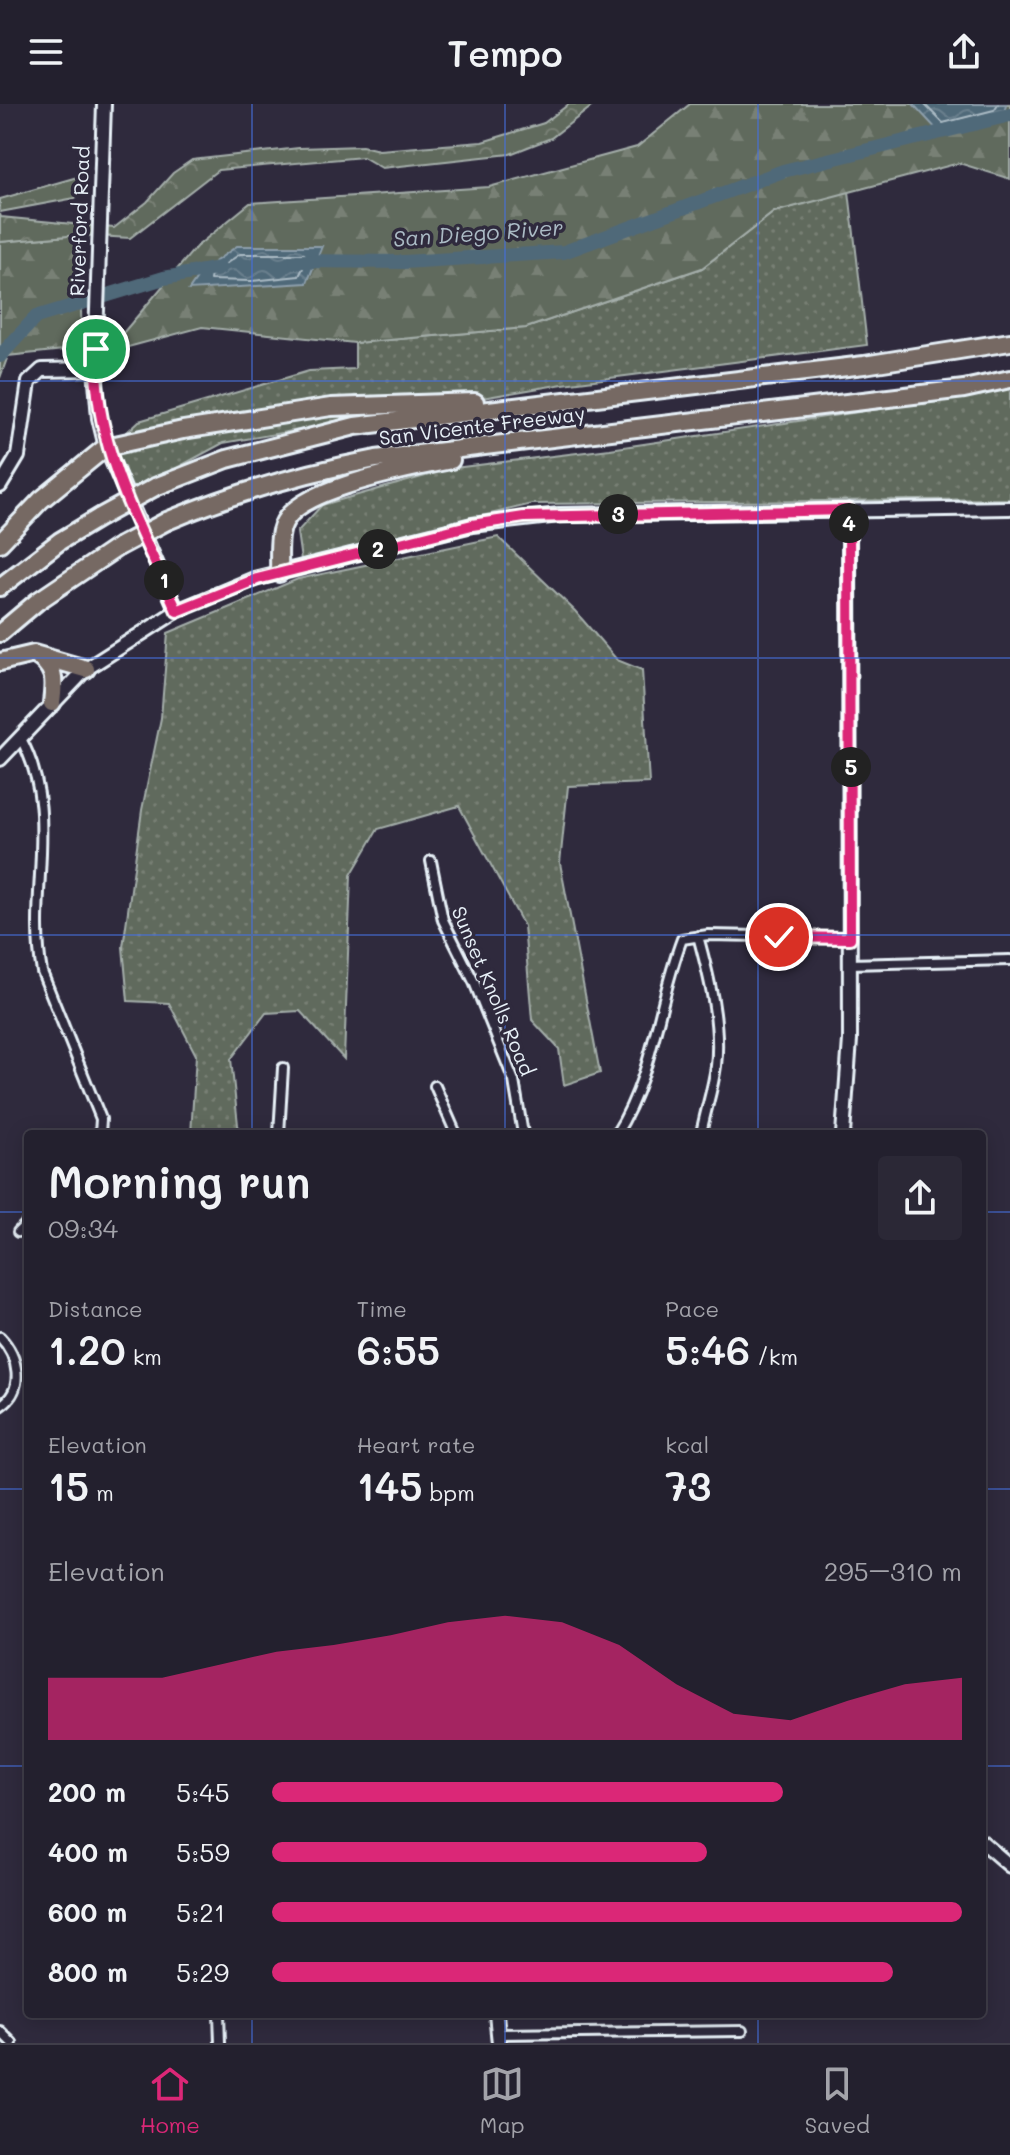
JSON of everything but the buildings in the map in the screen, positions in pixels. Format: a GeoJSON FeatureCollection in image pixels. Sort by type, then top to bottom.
{"type":"FeatureCollection","features":[{"type":"Feature","properties":{"kind":"highway","name":"San Vicente Freeway"},"geometry":{"type":"LineString","coordinates":[[0,587],[60,541],[155,487],[227,459],[311,435],[355,426],[864,365],[1010,342]]}},
{"type":"Feature","properties":{"kind":"highway","name":"San Vicente Freeway"},"geometry":{"type":"LineString","coordinates":[[0,633],[38,601],[118,547],[167,521],[237,492],[300,473],[376,459],[964,389],[1010,379]]}},
{"type":"Feature","properties":{"kind":"highway"},"geometry":{"type":"LineString","coordinates":[[0,543],[41,500],[106,447],[224,423],[331,407],[565,400]]}},
{"type":"Feature","properties":{"kind":"highway"},"geometry":{"type":"LineString","coordinates":[[279,573],[281,532],[286,518],[314,499],[403,469],[630,429]]}},
{"type":"Feature","properties":{"kind":"highway"},"geometry":{"type":"LineString","coordinates":[[34,654],[48,663],[55,674],[52,703]]}},
{"type":"Feature","properties":{"kind":"highway"},"geometry":{"type":"LineString","coordinates":[[0,662],[34,654],[86,669]]}},
{"type":"Feature","properties":{"kind":"main road","name":"Riverford Road"},"geometry":{"type":"LineString","coordinates":[[104,104],[95,369],[106,447],[177,611]]}},
{"type":"Feature","properties":{"kind":"main road"},"geometry":{"type":"LineString","coordinates":[[0,486],[18,456],[29,382],[42,370],[95,369]]}},
{"type":"Feature","properties":{"kind":"main road"},"geometry":{"type":"LineString","coordinates":[[0,759],[86,669],[177,611],[204,598],[279,573],[472,525],[524,517],[1010,508]]}},
{"type":"Feature","properties":{"kind":"main road"},"geometry":{"type":"LineString","coordinates":[[844,1130],[848,1099],[850,938],[849,510]]}},
{"type":"Feature","properties":{"kind":"main road"},"geometry":{"type":"LineString","coordinates":[[986,1845],[1010,1866]]}},
{"type":"Feature","properties":{"kind":"main road"},"geometry":{"type":"LineString","coordinates":[[496,2018],[499,2038]]}},
{"type":"Feature","properties":{"kind":"street"},"geometry":{"type":"LineString","coordinates":[[20,737],[30,755],[38,783],[45,831],[38,949],[42,970],[101,1119],[101,1130]]}},
{"type":"Feature","properties":{"kind":"street","name":"Sunset Knolls Road"},"geometry":{"type":"LineString","coordinates":[[431,861],[443,920],[474,982],[514,1081],[522,1130]]}},
{"type":"Feature","properties":{"kind":"street"},"geometry":{"type":"LineString","coordinates":[[698,936],[710,977],[716,1044],[716,1066],[702,1130]]}},
{"type":"Feature","properties":{"kind":"street"},"geometry":{"type":"LineString","coordinates":[[618,1130],[634,1105],[650,1063],[682,939],[698,936],[850,938]]}},
{"type":"Feature","properties":{"kind":"street"},"geometry":{"type":"LineString","coordinates":[[849,964],[1010,960]]}},
{"type":"Feature","properties":{"kind":"street"},"geometry":{"type":"LineString","coordinates":[[279,1130],[283,1068]]}},
{"type":"Feature","properties":{"kind":"street"},"geometry":{"type":"LineString","coordinates":[[435,1086],[454,1130]]}},
{"type":"Feature","properties":{"kind":"street"},"geometry":{"type":"LineString","coordinates":[[18,1232],[24,1226]]}},
{"type":"Feature","properties":{"kind":"street"},"geometry":{"type":"LineString","coordinates":[[0,1337],[11,1349],[17,1374],[15,1386],[0,1406]]}},
{"type":"Feature","properties":{"kind":"street"},"geometry":{"type":"LineString","coordinates":[[219,2018],[220,2043]]}},
{"type":"Feature","properties":{"kind":"street"},"geometry":{"type":"LineString","coordinates":[[0,2031],[12,2043]]}},
{"type":"Feature","properties":{"kind":"street"},"geometry":{"type":"LineString","coordinates":[[499,2038],[742,2031]]}},
{"type":"Feature","properties":{"kind":"green space"},"geometry":{"type":"Polygon","coordinates":[[[569,104],[595,104],[551,138],[510,154],[382,168],[363,157],[218,170],[130,238],[79,235],[0,242],[0,214],[1,217],[114,228],[147,202],[173,173],[192,160],[299,148],[362,146],[379,150],[482,142],[544,123],[569,104]]]}},
{"type":"Feature","properties":{"kind":"green space"},"geometry":{"type":"Polygon","coordinates":[[[690,104],[1010,104],[1010,179],[959,163],[774,212],[702,268],[526,328],[355,343],[202,327],[106,353],[196,247],[250,203],[489,187],[637,147],[690,104]]]}},
{"type":"Feature","properties":{"kind":"green space"},"geometry":{"type":"Polygon","coordinates":[[[81,176],[86,188],[75,198],[0,212],[0,199],[81,176]]]}},
{"type":"Feature","properties":{"kind":"green space"},"geometry":{"type":"Polygon","coordinates":[[[849,191],[867,345],[563,384],[223,443],[132,492],[112,446],[139,421],[309,371],[355,369],[355,343],[526,328],[702,268],[774,212],[849,191]]]}},
{"type":"Feature","properties":{"kind":"green space"},"geometry":{"type":"Polygon","coordinates":[[[79,235],[82,348],[8,356],[0,378],[0,242],[79,235]]]}},
{"type":"Feature","properties":{"kind":"green space"},"geometry":{"type":"Polygon","coordinates":[[[1010,383],[1010,499],[532,504],[301,560],[297,532],[322,505],[454,468],[610,449],[932,401],[1010,383]]]}},
{"type":"Feature","properties":{"kind":"green space"},"geometry":{"type":"Polygon","coordinates":[[[498,537],[575,611],[617,660],[642,670],[649,783],[568,786],[560,863],[600,1073],[564,1085],[559,1049],[532,1020],[524,926],[459,806],[378,829],[351,875],[344,1059],[300,1011],[266,1013],[231,1059],[239,1130],[191,1130],[196,1055],[169,1003],[128,1001],[123,947],[142,810],[161,718],[168,633],[298,579],[498,537]]]}},
{"type":"Feature","properties":{"kind":"water"},"geometry":{"type":"Polygon","coordinates":[[[913,104],[1006,104],[1003,117],[939,132],[913,104]]]}},
{"type":"Feature","properties":{"kind":"water"},"geometry":{"type":"Polygon","coordinates":[[[237,246],[322,246],[307,283],[189,290],[202,271],[237,246]]]}},
{"type":"Feature","properties":{"kind":"waterway","name":"San Diego River"},"geometry":{"type":"LineString","coordinates":[[296,261],[404,262],[564,252],[783,171],[1010,115]]}},
{"type":"Feature","properties":{"kind":"waterway","name":"San Diego River"},"geometry":{"type":"LineString","coordinates":[[0,356],[36,317],[164,278],[220,268]]}},
{"type":"Feature","properties":{"kind":"route"},"geometry":{"type":"LineString","coordinates":[[96,349],[99,418],[106,447],[177,611],[257,579],[472,525],[524,517],[849,510],[850,938],[779,937]]}}]}
